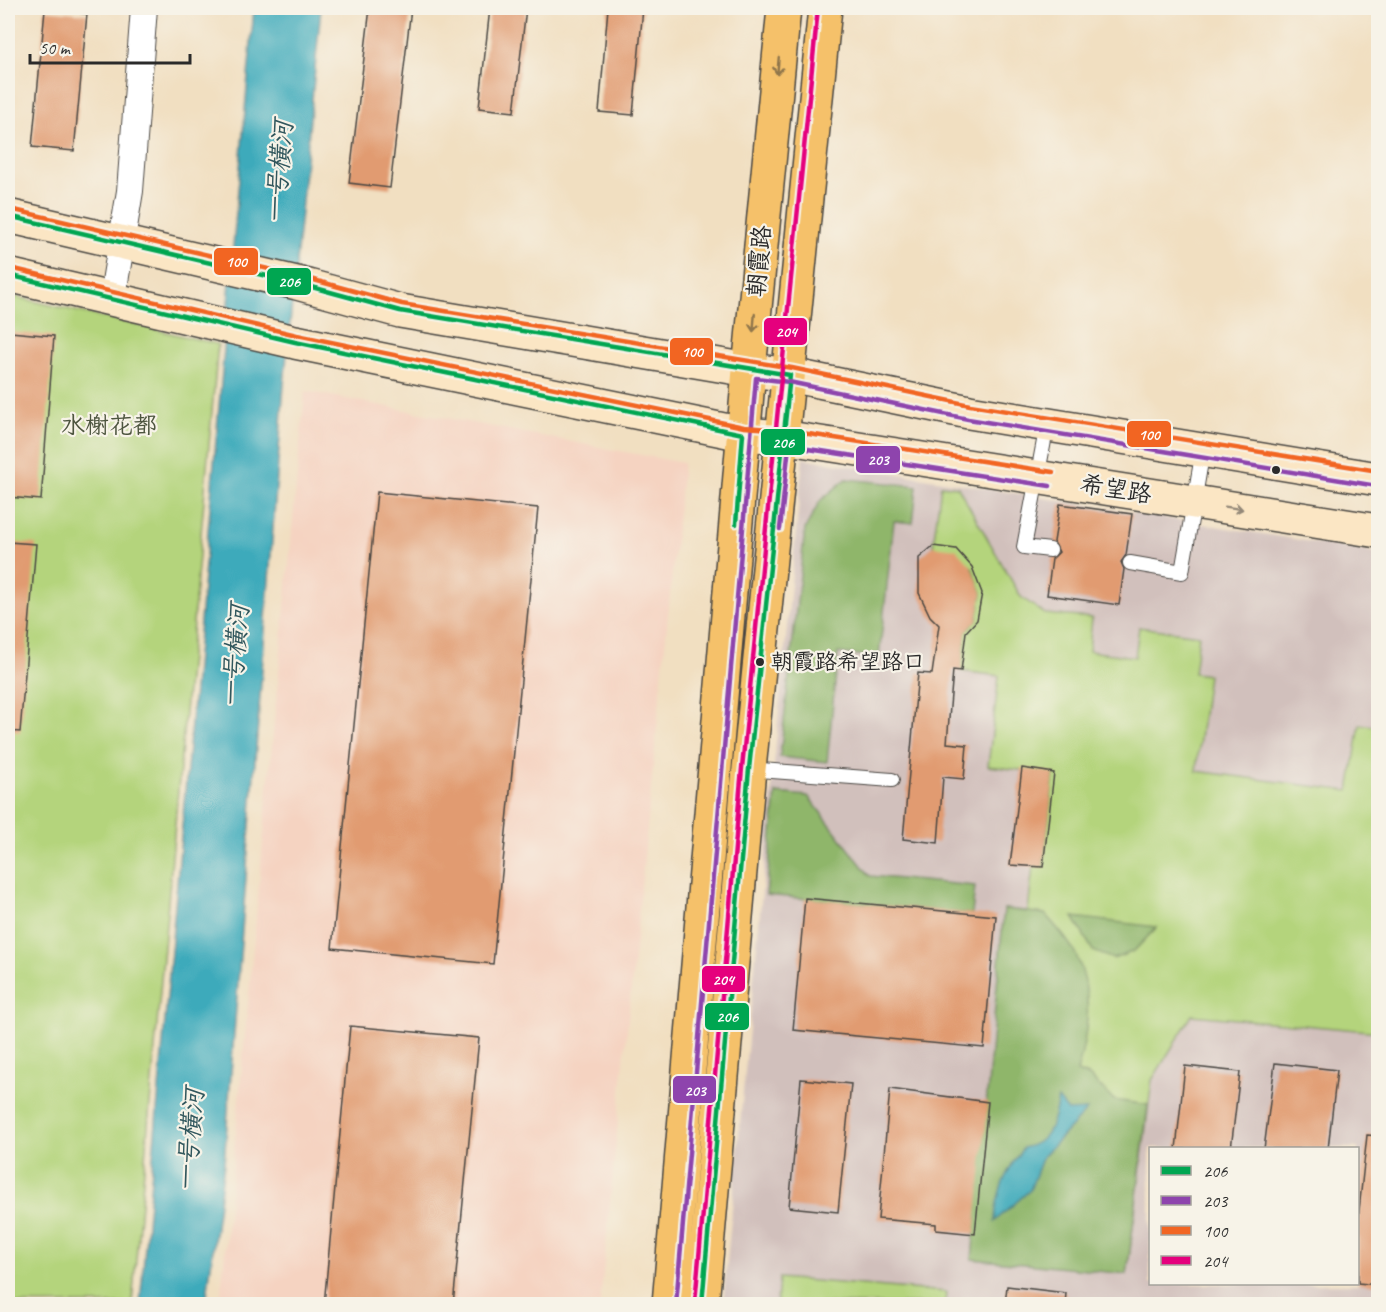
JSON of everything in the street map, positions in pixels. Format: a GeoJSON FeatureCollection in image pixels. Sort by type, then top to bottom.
{"type":"FeatureCollection","features":[{"type":"Feature","properties":{"kind":"main road","name":"朝霞路"},"geometry":{"type":"LineString","coordinates":[[669,1305],[743,434],[784,8]]}},
{"type":"Feature","properties":{"kind":"main road","name":"朝霞路"},"geometry":{"type":"LineString","coordinates":[[702,1305],[749,769],[825,8]]}},
{"type":"Feature","properties":{"kind":"main road"},"geometry":{"type":"LineString","coordinates":[[8,216],[297,283],[400,311],[790,375],[969,412],[1378,479]]}},
{"type":"Feature","properties":{"kind":"main road","name":"希望路"},"geometry":{"type":"LineString","coordinates":[[8,275],[295,342],[743,434],[782,437],[1378,531]]}},
{"type":"Feature","properties":{"kind":"street"},"geometry":{"type":"LineString","coordinates":[[112,300],[130,191],[144,8]]}},
{"type":"Feature","properties":{"kind":"lane"},"geometry":{"type":"LineString","coordinates":[[1047,425],[1024,547],[1050,550]]}},
{"type":"Feature","properties":{"kind":"lane"},"geometry":{"type":"LineString","coordinates":[[1130,563],[1182,572],[1203,450]]}},
{"type":"Feature","properties":{"kind":"lane"},"geometry":{"type":"LineString","coordinates":[[715,766],[892,780]]}},
{"type":"Feature","properties":{"kind":"shaded area"},"geometry":{"type":"Polygon","coordinates":[[[305,391],[683,463],[600,1304],[220,1304],[305,391]]]}},
{"type":"Feature","properties":{"kind":"shaded area"},"geometry":{"type":"Polygon","coordinates":[[[803,458],[1378,553],[1378,1304],[723,1304],[803,458]]]}},
{"type":"Feature","properties":{"kind":"green space","name":"水榭花都"},"geometry":{"type":"Polygon","coordinates":[[[8,295],[218,344],[132,1304],[8,1304],[8,295]]]}},
{"type":"Feature","properties":{"kind":"green space"},"geometry":{"type":"Polygon","coordinates":[[[846,479],[917,486],[913,523],[894,521],[879,657],[838,653],[827,762],[780,757],[805,529],[820,501],[846,479]]]}},
{"type":"Feature","properties":{"kind":"green space"},"geometry":{"type":"Polygon","coordinates":[[[941,485],[958,487],[1021,597],[1045,614],[1092,618],[1089,651],[1135,657],[1139,627],[1199,635],[1194,673],[1208,675],[1196,771],[1349,791],[1360,724],[1378,727],[1378,1032],[1192,1015],[1152,1080],[1127,1274],[988,1102],[1004,909],[1028,911],[1033,866],[1043,867],[1054,774],[988,766],[999,676],[961,671],[966,632],[977,620],[982,593],[972,567],[933,546],[941,485]]]}},
{"type":"Feature","properties":{"kind":"green space"},"geometry":{"type":"Polygon","coordinates":[[[776,793],[808,796],[870,876],[975,886],[972,914],[766,895],[776,793]]]}},
{"type":"Feature","properties":{"kind":"green space"},"geometry":{"type":"Polygon","coordinates":[[[1004,909],[1045,914],[1073,949],[1082,969],[1087,1013],[1084,1043],[1077,1072],[1089,1076],[1114,1100],[1148,1105],[1127,1274],[972,1259],[1004,909]],[[1058,1100],[1052,1124],[1045,1137],[1040,1142],[1023,1148],[995,1220],[1008,1209],[1043,1156],[1086,1111],[1068,1111],[1058,1100]]]}},
{"type":"Feature","properties":{"kind":"green space"},"geometry":{"type":"Polygon","coordinates":[[[1073,917],[1157,927],[1134,951],[1113,959],[1093,951],[1073,917]]]}},
{"type":"Feature","properties":{"kind":"green space"},"geometry":{"type":"Polygon","coordinates":[[[779,1278],[946,1292],[945,1304],[777,1304],[779,1278]]]}},
{"type":"Feature","properties":{"kind":"water","name":"一号横河"},"geometry":{"type":"Polygon","coordinates":[[[254,8],[321,8],[284,385],[224,1164],[206,1304],[140,1304],[254,8]]]}},
{"type":"Feature","properties":{"kind":"water"},"geometry":{"type":"Polygon","coordinates":[[[1058,1099],[1068,1111],[1087,1110],[1043,1156],[1030,1190],[995,1221],[997,1201],[1007,1174],[1023,1148],[1045,1136],[1052,1123],[1058,1099]]]}},
{"type":"Feature","properties":{"kind":"building"},"geometry":{"type":"Polygon","coordinates":[[[370,8],[411,8],[390,188],[349,183],[370,8]]]}},
{"type":"Feature","properties":{"kind":"building"},"geometry":{"type":"Polygon","coordinates":[[[490,8],[526,8],[514,112],[479,108],[490,8]]]}},
{"type":"Feature","properties":{"kind":"building"},"geometry":{"type":"Polygon","coordinates":[[[608,8],[643,8],[633,115],[599,112],[608,8]]]}},
{"type":"Feature","properties":{"kind":"building"},"geometry":{"type":"Polygon","coordinates":[[[45,10],[87,14],[74,151],[32,147],[45,10]]]}},
{"type":"Feature","properties":{"kind":"building"},"geometry":{"type":"Polygon","coordinates":[[[10,332],[54,336],[41,500],[8,497],[10,332]]]}},
{"type":"Feature","properties":{"kind":"building"},"geometry":{"type":"Polygon","coordinates":[[[377,492],[538,508],[493,964],[332,948],[377,492]]]}},
{"type":"Feature","properties":{"kind":"building"},"geometry":{"type":"Polygon","coordinates":[[[1060,504],[1132,514],[1126,555],[1121,562],[1124,569],[1119,605],[1047,595],[1052,559],[1059,552],[1054,542],[1060,504]]]}},
{"type":"Feature","properties":{"kind":"building"},"geometry":{"type":"Polygon","coordinates":[[[8,542],[36,544],[20,732],[8,731],[8,542]]]}},
{"type":"Feature","properties":{"kind":"building"},"geometry":{"type":"Polygon","coordinates":[[[933,546],[956,549],[972,567],[982,593],[977,620],[966,632],[961,671],[953,670],[947,743],[967,745],[964,779],[943,777],[938,843],[903,839],[918,673],[932,674],[939,625],[930,616],[919,593],[919,558],[933,546]]]}},
{"type":"Feature","properties":{"kind":"building"},"geometry":{"type":"Polygon","coordinates":[[[1022,768],[1054,773],[1043,867],[1010,865],[1022,768]]]}},
{"type":"Feature","properties":{"kind":"building"},"geometry":{"type":"Polygon","coordinates":[[[805,898],[996,916],[984,1048],[793,1030],[805,898]]]}},
{"type":"Feature","properties":{"kind":"building"},"geometry":{"type":"Polygon","coordinates":[[[350,1026],[479,1038],[453,1305],[324,1305],[350,1026]]]}},
{"type":"Feature","properties":{"kind":"building"},"geometry":{"type":"Polygon","coordinates":[[[1275,1063],[1337,1070],[1328,1147],[1264,1147],[1275,1063]]]}},
{"type":"Feature","properties":{"kind":"building"},"geometry":{"type":"Polygon","coordinates":[[[1185,1066],[1240,1072],[1231,1147],[1176,1147],[1185,1066]]]}},
{"type":"Feature","properties":{"kind":"building"},"geometry":{"type":"Polygon","coordinates":[[[801,1079],[851,1084],[838,1212],[789,1207],[801,1079]]]}},
{"type":"Feature","properties":{"kind":"building"},"geometry":{"type":"Polygon","coordinates":[[[890,1089],[988,1102],[975,1234],[936,1230],[936,1224],[878,1219],[890,1089]]]}},
{"type":"Feature","properties":{"kind":"building"},"geometry":{"type":"Polygon","coordinates":[[[1367,1135],[1378,1136],[1378,1285],[1359,1283],[1359,1211],[1367,1135]]]}},
{"type":"Feature","properties":{"kind":"building"},"geometry":{"type":"Polygon","coordinates":[[[1007,1286],[1066,1293],[1065,1305],[1005,1305],[1007,1286]]]}},
{"type":"Feature","properties":{"kind":"transit line","name":"204"},"geometry":{"type":"LineString","coordinates":[[695,1303],[742,768],[818,8]]}},
{"type":"Feature","properties":{"kind":"transit line","name":"100"},"geometry":{"type":"LineString","coordinates":[[10,209],[299,276],[402,304],[792,368],[970,405],[1378,471]]}},
{"type":"Feature","properties":{"kind":"transit line","name":"206"},"geometry":{"type":"LineString","coordinates":[[8,216],[297,283],[400,311],[790,375],[749,769],[702,1304]]}},
{"type":"Feature","properties":{"kind":"transit line","name":"100"},"geometry":{"type":"LineString","coordinates":[[10,268],[297,335],[744,427],[783,430],[1053,472]]}},
{"type":"Feature","properties":{"kind":"transit line","name":"206"},"geometry":{"type":"LineString","coordinates":[[8,275],[295,342],[743,434],[736,524]]}},
{"type":"Feature","properties":{"kind":"transit line","name":"203"},"geometry":{"type":"LineString","coordinates":[[676,1304],[756,378],[789,382],[968,419],[1377,486]]}},
{"type":"Feature","properties":{"kind":"transit line","name":"203"},"geometry":{"type":"LineString","coordinates":[[780,529],[789,446],[1050,486]]}},
{"type":"Feature","properties":{"kind":"place","name":"朝霞路希望路口"},"geometry":{"type":"Point","coordinates":[760,662]}}]}
